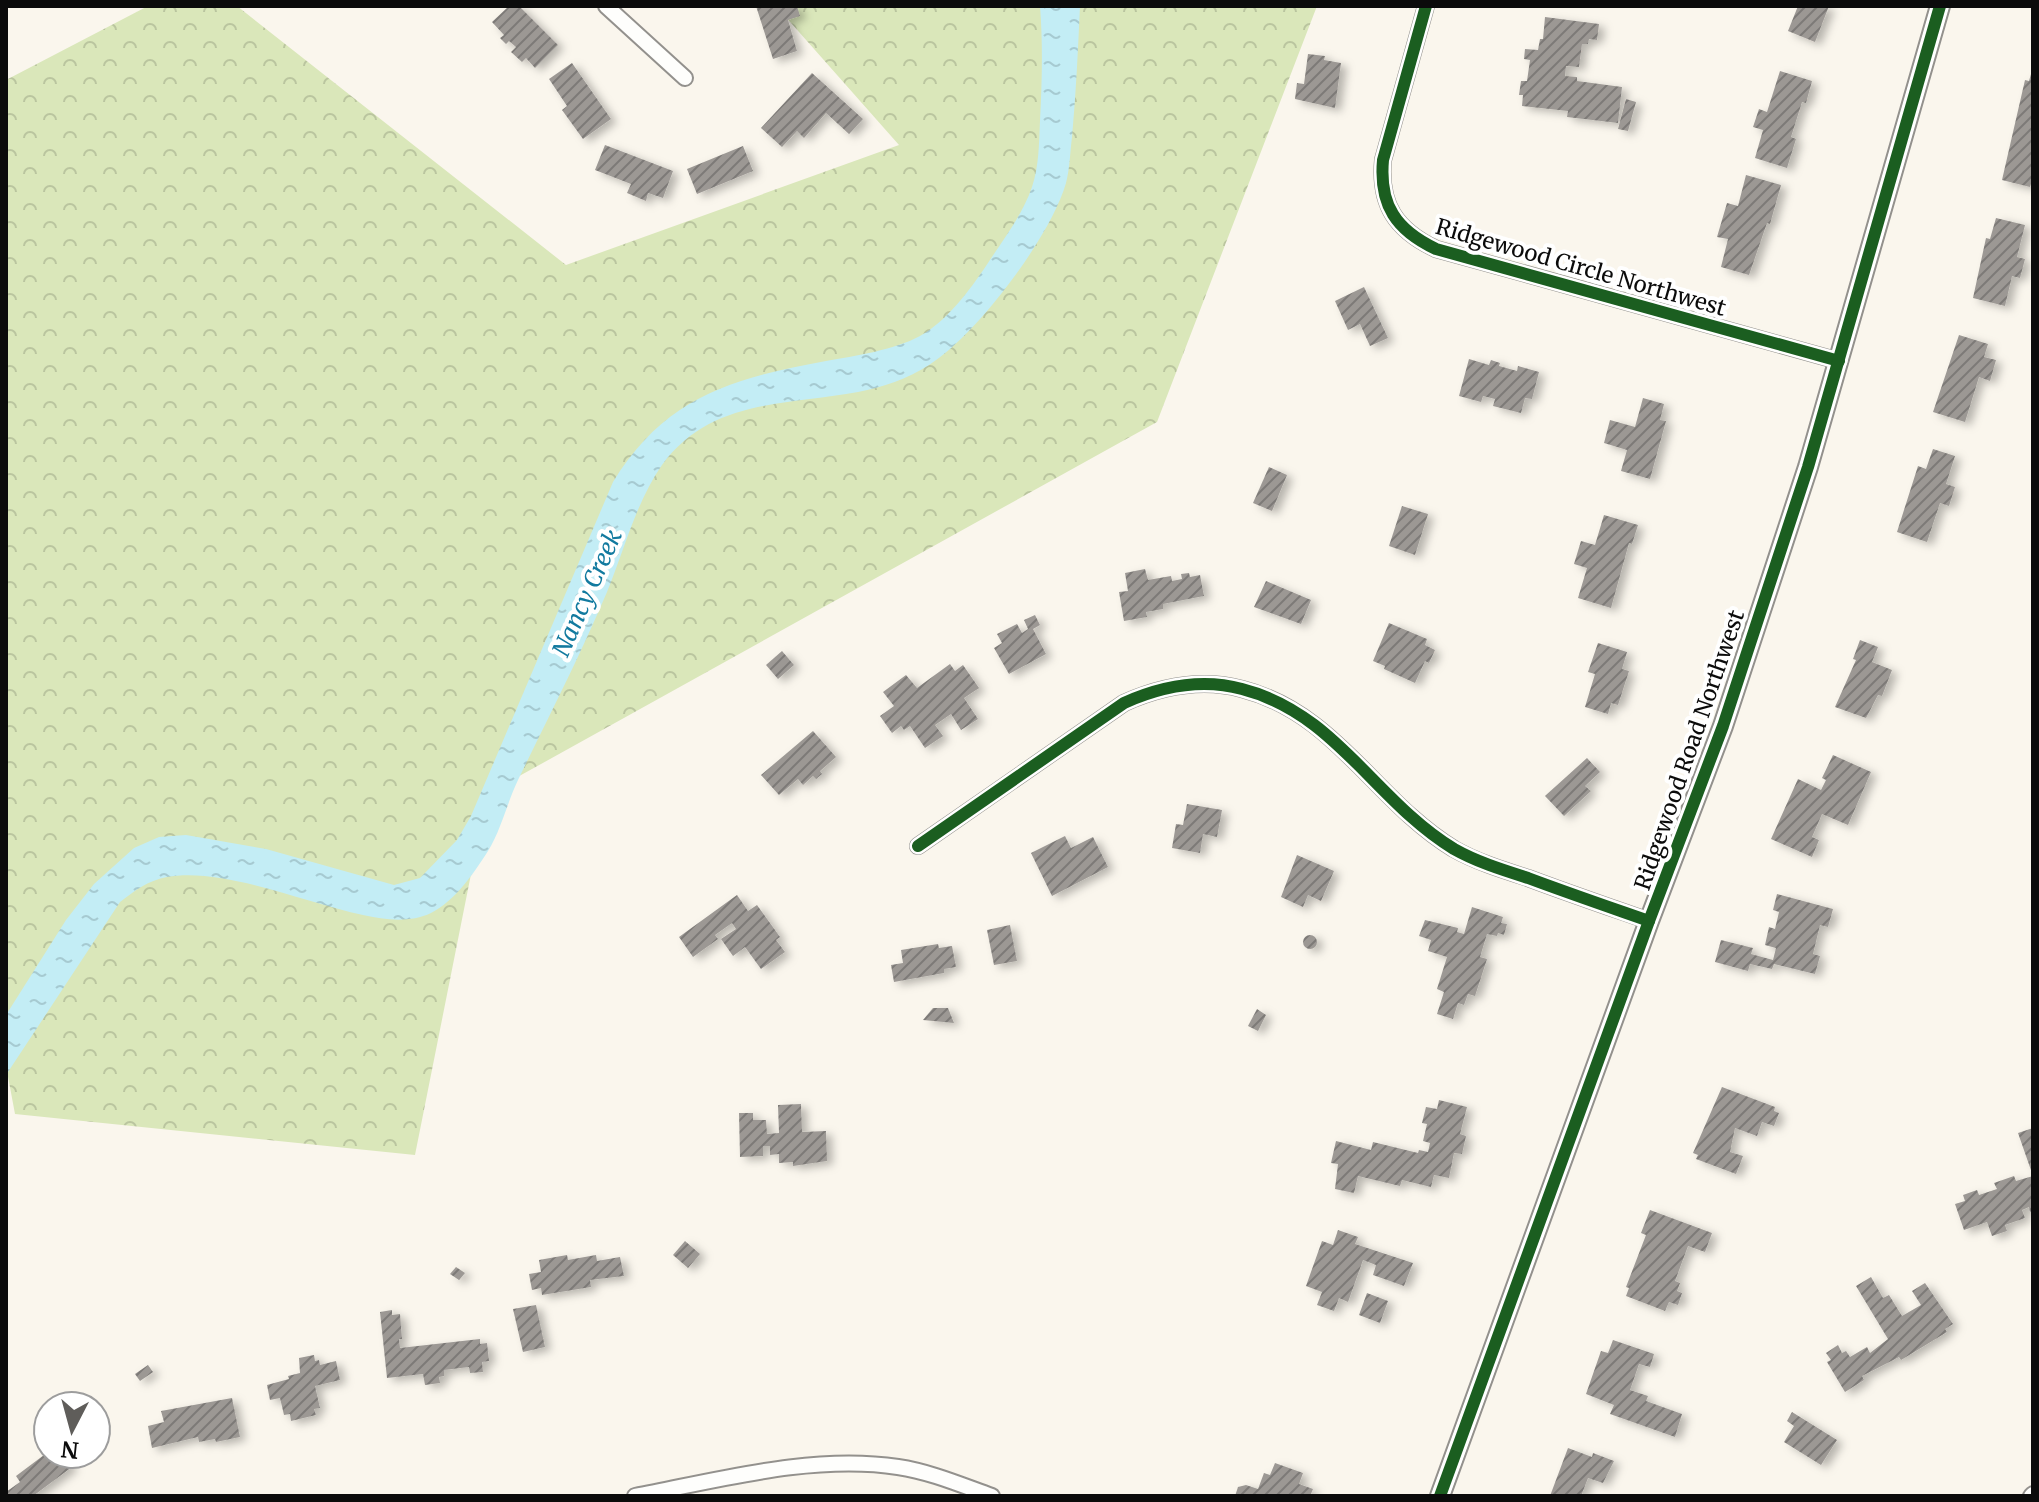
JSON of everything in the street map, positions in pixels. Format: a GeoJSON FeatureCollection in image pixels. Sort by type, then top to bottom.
{"type":"FeatureCollection","features":[{"type":"Feature","properties":{"kind":"street"},"geometry":{"type":"LineString","coordinates":[[606,6],[685,78]]}},
{"type":"Feature","properties":{"kind":"street","name":"Ridgewood Circle Northwest"},"geometry":{"type":"LineString","coordinates":[[1426,6],[1381,176],[1389,209],[1414,238],[1436,249],[1839,361]]}},
{"type":"Feature","properties":{"kind":"street","name":"Ridgewood Road Northwest"},"geometry":{"type":"LineString","coordinates":[[1440,1496],[1723,726],[1747,645],[1808,467],[1940,6]]}},
{"type":"Feature","properties":{"kind":"street"},"geometry":{"type":"LineString","coordinates":[[918,846],[1124,703],[1173,686],[1226,685],[1267,695],[1306,716],[1416,822],[1455,849],[1485,863],[1649,921]]}},
{"type":"Feature","properties":{"kind":"street"},"geometry":{"type":"LineString","coordinates":[[635,1496],[767,1470],[854,1463],[933,1474],[992,1496]]}},
{"type":"Feature","properties":{"kind":"green space"},"geometry":{"type":"Polygon","coordinates":[[[148,6],[237,6],[566,265],[899,145],[776,6],[1317,6],[1157,422],[487,794],[415,1155],[15,1114],[6,1066],[6,80],[148,6]]]}},
{"type":"Feature","properties":{"kind":"water","name":"Nancy Creek"},"geometry":{"type":"Polygon","coordinates":[[[1040,6],[1080,6],[1075,104],[1066,183],[1058,205],[1029,256],[969,331],[921,370],[867,390],[777,403],[726,416],[681,443],[662,465],[645,495],[597,616],[518,780],[493,843],[456,894],[431,913],[397,920],[340,910],[239,881],[189,875],[154,881],[120,902],[6,1075],[6,1015],[66,920],[94,884],[134,848],[159,837],[186,835],[266,849],[394,885],[420,878],[457,840],[471,816],[613,482],[633,453],[678,411],[731,384],[886,349],[920,336],[948,314],[979,276],[1017,218],[1034,179],[1041,92],[1040,6]]]}},
{"type":"Feature","properties":{"kind":"building"},"geometry":{"type":"Polygon","coordinates":[[[509,6],[519,6],[558,45],[535,68],[526,58],[522,62],[511,52],[516,47],[500,38],[504,35],[492,22],[509,6]]]}},
{"type":"Feature","properties":{"kind":"building"},"geometry":{"type":"Polygon","coordinates":[[[756,6],[797,6],[800,16],[788,20],[797,51],[773,59],[756,6]]]}},
{"type":"Feature","properties":{"kind":"building"},"geometry":{"type":"Polygon","coordinates":[[[1798,6],[1829,6],[1815,42],[1788,31],[1798,6]]]}},
{"type":"Feature","properties":{"kind":"building"},"geometry":{"type":"Polygon","coordinates":[[[1545,17],[1599,24],[1597,40],[1589,39],[1588,44],[1582,44],[1579,67],[1566,66],[1565,76],[1577,77],[1577,81],[1622,87],[1618,123],[1567,117],[1568,111],[1522,106],[1523,95],[1519,95],[1521,81],[1527,81],[1530,60],[1524,59],[1525,49],[1538,50],[1540,39],[1543,39],[1545,17]]]}},
{"type":"Feature","properties":{"kind":"building"},"geometry":{"type":"Polygon","coordinates":[[[1308,54],[1325,56],[1324,60],[1341,63],[1335,108],[1295,99],[1297,83],[1304,84],[1308,54]]]}},
{"type":"Feature","properties":{"kind":"building"},"geometry":{"type":"Polygon","coordinates":[[[572,63],[611,119],[583,139],[562,110],[567,106],[549,79],[572,63]]]}},
{"type":"Feature","properties":{"kind":"building"},"geometry":{"type":"Polygon","coordinates":[[[1780,71],[1812,81],[1791,137],[1796,139],[1787,168],[1755,158],[1763,130],[1753,127],[1759,109],[1767,112],[1780,71]]]}},
{"type":"Feature","properties":{"kind":"building"},"geometry":{"type":"Polygon","coordinates":[[[812,73],[863,119],[849,134],[826,113],[804,138],[797,131],[782,147],[761,128],[812,73]]]}},
{"type":"Feature","properties":{"kind":"building"},"geometry":{"type":"Polygon","coordinates":[[[2031,74],[2033,177],[2030,187],[2002,180],[2025,80],[2029,81],[2031,74]]]}},
{"type":"Feature","properties":{"kind":"building"},"geometry":{"type":"Polygon","coordinates":[[[1626,99],[1636,102],[1628,131],[1618,129],[1626,99]]]}},
{"type":"Feature","properties":{"kind":"building"},"geometry":{"type":"Polygon","coordinates":[[[605,145],[673,171],[663,198],[648,193],[646,201],[627,193],[631,184],[595,170],[605,145]]]}},
{"type":"Feature","properties":{"kind":"building"},"geometry":{"type":"Polygon","coordinates":[[[743,146],[753,171],[697,194],[687,169],[743,146]]]}},
{"type":"Feature","properties":{"kind":"building"},"geometry":{"type":"Polygon","coordinates":[[[1746,175],[1781,185],[1770,224],[1767,223],[1749,275],[1721,267],[1728,239],[1717,237],[1727,203],[1738,206],[1746,175]]]}},
{"type":"Feature","properties":{"kind":"building"},"geometry":{"type":"Polygon","coordinates":[[[1996,218],[2025,225],[2017,257],[2025,259],[2020,278],[2012,276],[2005,306],[1973,298],[1986,238],[1990,239],[1996,218]]]}},
{"type":"Feature","properties":{"kind":"building"},"geometry":{"type":"Polygon","coordinates":[[[1364,287],[1388,338],[1370,346],[1360,324],[1348,330],[1335,301],[1364,287]]]}},
{"type":"Feature","properties":{"kind":"building"},"geometry":{"type":"Polygon","coordinates":[[[1959,335],[1988,344],[1984,357],[1996,360],[1990,381],[1979,377],[1965,422],[1933,412],[1959,335]]]}},
{"type":"Feature","properties":{"kind":"building"},"geometry":{"type":"Polygon","coordinates":[[[1469,359],[1489,365],[1491,360],[1500,363],[1499,366],[1517,371],[1518,366],[1539,372],[1532,399],[1525,398],[1521,413],[1493,406],[1495,399],[1483,396],[1481,402],[1459,396],[1469,359]]]}},
{"type":"Feature","properties":{"kind":"building"},"geometry":{"type":"Polygon","coordinates":[[[1643,398],[1664,404],[1660,420],[1666,421],[1650,479],[1621,471],[1627,450],[1604,443],[1610,420],[1635,427],[1643,398]]]}},
{"type":"Feature","properties":{"kind":"building"},"geometry":{"type":"Polygon","coordinates":[[[1933,449],[1955,456],[1946,484],[1955,487],[1949,506],[1940,503],[1927,542],[1897,532],[1918,466],[1926,469],[1933,449]]]}},
{"type":"Feature","properties":{"kind":"building"},"geometry":{"type":"Polygon","coordinates":[[[1269,467],[1287,475],[1272,511],[1253,503],[1269,467]]]}},
{"type":"Feature","properties":{"kind":"building"},"geometry":{"type":"Polygon","coordinates":[[[1402,506],[1428,514],[1415,555],[1389,546],[1402,506]]]}},
{"type":"Feature","properties":{"kind":"building"},"geometry":{"type":"Polygon","coordinates":[[[1604,515],[1638,525],[1632,544],[1629,543],[1611,608],[1578,598],[1587,568],[1574,564],[1581,541],[1595,545],[1604,515]]]}},
{"type":"Feature","properties":{"kind":"building"},"geometry":{"type":"Polygon","coordinates":[[[1145,569],[1148,580],[1171,576],[1172,581],[1182,579],[1181,574],[1189,573],[1190,577],[1200,575],[1204,596],[1163,604],[1163,609],[1146,612],[1147,617],[1124,621],[1119,592],[1128,591],[1125,573],[1145,569]]]}},
{"type":"Feature","properties":{"kind":"building"},"geometry":{"type":"Polygon","coordinates":[[[1266,581],[1311,600],[1301,624],[1254,607],[1266,581]]]}},
{"type":"Feature","properties":{"kind":"building"},"geometry":{"type":"Polygon","coordinates":[[[1035,615],[1040,625],[1033,629],[1046,654],[1009,674],[994,648],[1002,643],[997,634],[1017,624],[1022,633],[1028,629],[1024,620],[1035,615]]]}},
{"type":"Feature","properties":{"kind":"building"},"geometry":{"type":"Polygon","coordinates":[[[1389,623],[1427,639],[1425,645],[1435,650],[1429,663],[1425,661],[1415,683],[1373,661],[1389,623]]]}},
{"type":"Feature","properties":{"kind":"building"},"geometry":{"type":"Polygon","coordinates":[[[1860,640],[1878,647],[1872,662],[1892,670],[1882,696],[1878,695],[1866,718],[1835,707],[1856,660],[1853,659],[1860,640]]]}},
{"type":"Feature","properties":{"kind":"building"},"geometry":{"type":"Polygon","coordinates":[[[1598,643],[1627,652],[1622,669],[1629,671],[1618,705],[1611,703],[1608,714],[1585,707],[1595,674],[1588,672],[1598,643]]]}},
{"type":"Feature","properties":{"kind":"building"},"geometry":{"type":"Polygon","coordinates":[[[782,651],[794,665],[778,679],[766,665],[782,651]]]}},
{"type":"Feature","properties":{"kind":"building"},"geometry":{"type":"Polygon","coordinates":[[[950,664],[955,671],[963,665],[979,688],[964,698],[978,719],[961,730],[951,714],[935,725],[943,736],[925,748],[910,726],[904,730],[901,726],[892,733],[880,716],[894,706],[883,692],[906,675],[917,688],[950,664]]]}},
{"type":"Feature","properties":{"kind":"building"},"geometry":{"type":"Polygon","coordinates":[[[813,731],[836,757],[820,771],[822,774],[816,779],[813,776],[803,785],[798,779],[779,795],[761,775],[813,731]]]}},
{"type":"Feature","properties":{"kind":"building"},"geometry":{"type":"Polygon","coordinates":[[[1833,755],[1871,772],[1848,825],[1822,814],[1812,837],[1819,840],[1812,857],[1771,839],[1798,779],[1821,790],[1826,780],[1822,778],[1833,755]]]}},
{"type":"Feature","properties":{"kind":"building"},"geometry":{"type":"Polygon","coordinates":[[[1587,758],[1600,772],[1585,786],[1591,791],[1564,816],[1545,796],[1587,758]]]}},
{"type":"Feature","properties":{"kind":"building"},"geometry":{"type":"Polygon","coordinates":[[[1187,804],[1222,810],[1217,837],[1203,834],[1200,853],[1172,848],[1176,824],[1183,825],[1187,804]]]}},
{"type":"Feature","properties":{"kind":"building"},"geometry":{"type":"Polygon","coordinates":[[[1065,836],[1071,848],[1093,837],[1108,867],[1052,896],[1031,853],[1065,836]]]}},
{"type":"Feature","properties":{"kind":"building"},"geometry":{"type":"Polygon","coordinates":[[[1297,855],[1334,871],[1321,901],[1308,895],[1303,907],[1281,897],[1297,855]]]}},
{"type":"Feature","properties":{"kind":"building"},"geometry":{"type":"Polygon","coordinates":[[[1777,894],[1833,909],[1828,927],[1820,925],[1813,954],[1820,956],[1815,974],[1774,964],[1772,969],[1750,964],[1748,971],[1715,962],[1721,940],[1753,948],[1751,954],[1773,960],[1776,948],[1765,945],[1769,927],[1775,929],[1779,912],[1773,910],[1777,894]]]}},
{"type":"Feature","properties":{"kind":"building"},"geometry":{"type":"Polygon","coordinates":[[[737,895],[748,911],[757,905],[780,937],[776,940],[785,952],[761,969],[745,947],[733,956],[721,939],[736,929],[732,923],[715,935],[718,939],[693,957],[679,937],[737,895]]]}},
{"type":"Feature","properties":{"kind":"building"},"geometry":{"type":"Polygon","coordinates":[[[1472,907],[1503,917],[1501,923],[1507,924],[1504,935],[1487,934],[1480,957],[1487,959],[1475,996],[1468,994],[1464,1005],[1458,1003],[1453,1019],[1437,1014],[1444,992],[1437,989],[1447,957],[1428,951],[1431,940],[1419,936],[1425,920],[1458,928],[1457,932],[1464,934],[1472,907]]]}},
{"type":"Feature","properties":{"kind":"building"},"geometry":{"type":"Polygon","coordinates":[[[1010,925],[1017,961],[994,965],[987,930],[1010,925]]]}},
{"type":"Feature","properties":{"kind":"building"},"geometry":{"type":"Polygon","coordinates":[[[1310,935],[1317,942],[1310,949],[1303,942],[1310,935]]]}},
{"type":"Feature","properties":{"kind":"building"},"geometry":{"type":"Polygon","coordinates":[[[938,944],[939,948],[952,946],[956,967],[944,969],[944,973],[894,982],[891,965],[903,963],[901,950],[938,944]]]}},
{"type":"Feature","properties":{"kind":"building"},"geometry":{"type":"Polygon","coordinates":[[[933,1008],[948,1008],[954,1023],[923,1020],[933,1008]]]}},
{"type":"Feature","properties":{"kind":"building"},"geometry":{"type":"Polygon","coordinates":[[[1257,1009],[1266,1015],[1258,1031],[1248,1026],[1257,1009]]]}},
{"type":"Feature","properties":{"kind":"building"},"geometry":{"type":"Polygon","coordinates":[[[1722,1087],[1775,1107],[1774,1111],[1779,1113],[1774,1126],[1762,1122],[1757,1136],[1735,1128],[1730,1152],[1743,1156],[1736,1174],[1696,1159],[1698,1155],[1693,1153],[1722,1087]]]}},
{"type":"Feature","properties":{"kind":"building"},"geometry":{"type":"Polygon","coordinates":[[[1439,1100],[1467,1107],[1460,1134],[1466,1136],[1462,1154],[1454,1153],[1449,1178],[1434,1175],[1431,1187],[1402,1180],[1400,1186],[1358,1176],[1354,1193],[1335,1189],[1338,1164],[1331,1163],[1336,1141],[1371,1150],[1373,1142],[1418,1153],[1419,1150],[1428,1152],[1430,1143],[1423,1141],[1427,1124],[1422,1123],[1426,1107],[1437,1109],[1439,1100]]]}},
{"type":"Feature","properties":{"kind":"building"},"geometry":{"type":"Polygon","coordinates":[[[801,1104],[802,1132],[826,1131],[827,1161],[793,1166],[793,1162],[779,1163],[779,1154],[770,1155],[770,1146],[763,1146],[763,1156],[740,1157],[739,1113],[753,1113],[753,1120],[766,1120],[767,1134],[779,1133],[778,1105],[801,1104]]]}},
{"type":"Feature","properties":{"kind":"building"},"geometry":{"type":"Polygon","coordinates":[[[2033,1128],[2033,1176],[2018,1133],[2033,1128]]]}},
{"type":"Feature","properties":{"kind":"building"},"geometry":{"type":"Polygon","coordinates":[[[2014,1176],[2016,1181],[2033,1176],[2033,1211],[2030,1212],[2029,1207],[2022,1210],[2025,1218],[2005,1225],[2007,1231],[1992,1236],[1987,1222],[1964,1230],[1955,1204],[1965,1201],[1963,1195],[1977,1190],[1979,1195],[1997,1189],[1994,1183],[2014,1176]]]}},
{"type":"Feature","properties":{"kind":"building"},"geometry":{"type":"Polygon","coordinates":[[[1650,1210],[1712,1233],[1705,1252],[1688,1246],[1675,1281],[1680,1283],[1677,1291],[1682,1293],[1678,1305],[1669,1302],[1665,1311],[1626,1296],[1629,1288],[1626,1287],[1646,1235],[1641,1233],[1650,1210]]]}},
{"type":"Feature","properties":{"kind":"building"},"geometry":{"type":"Polygon","coordinates":[[[1338,1230],[1358,1237],[1355,1244],[1413,1263],[1404,1286],[1373,1275],[1376,1265],[1363,1260],[1348,1302],[1339,1298],[1334,1311],[1317,1305],[1322,1292],[1306,1286],[1322,1241],[1333,1245],[1338,1230]]]}},
{"type":"Feature","properties":{"kind":"building"},"geometry":{"type":"Polygon","coordinates":[[[685,1241],[700,1254],[688,1268],[673,1255],[685,1241]]]}},
{"type":"Feature","properties":{"kind":"building"},"geometry":{"type":"Polygon","coordinates":[[[567,1255],[568,1260],[596,1255],[597,1261],[620,1257],[624,1276],[590,1280],[591,1287],[542,1295],[541,1288],[532,1290],[529,1274],[541,1272],[539,1260],[567,1255]]]}},
{"type":"Feature","properties":{"kind":"building"},"geometry":{"type":"Polygon","coordinates":[[[456,1267],[465,1273],[459,1280],[450,1274],[456,1267]]]}},
{"type":"Feature","properties":{"kind":"building"},"geometry":{"type":"Polygon","coordinates":[[[1871,1277],[1883,1298],[1889,1295],[1902,1316],[1921,1305],[1912,1291],[1925,1283],[1953,1324],[1945,1329],[1947,1332],[1901,1360],[1899,1357],[1862,1376],[1864,1380],[1845,1392],[1827,1362],[1831,1360],[1826,1353],[1838,1345],[1842,1353],[1846,1351],[1850,1357],[1867,1347],[1870,1353],[1888,1339],[1856,1286],[1871,1277]]]}},
{"type":"Feature","properties":{"kind":"building"},"geometry":{"type":"Polygon","coordinates":[[[1367,1293],[1388,1301],[1380,1323],[1359,1315],[1367,1293]]]}},
{"type":"Feature","properties":{"kind":"building"},"geometry":{"type":"Polygon","coordinates":[[[536,1305],[545,1347],[523,1352],[513,1309],[536,1305]]]}},
{"type":"Feature","properties":{"kind":"building"},"geometry":{"type":"Polygon","coordinates":[[[392,1310],[392,1315],[400,1314],[400,1348],[480,1339],[480,1344],[487,1343],[489,1361],[482,1362],[483,1372],[470,1373],[469,1367],[444,1370],[444,1376],[439,1377],[440,1383],[425,1385],[423,1374],[387,1378],[380,1312],[392,1310]]]}},
{"type":"Feature","properties":{"kind":"building"},"geometry":{"type":"Polygon","coordinates":[[[1613,1340],[1654,1354],[1650,1367],[1639,1364],[1630,1390],[1648,1396],[1646,1401],[1682,1414],[1675,1437],[1610,1414],[1614,1405],[1586,1394],[1601,1351],[1608,1353],[1613,1340]]]}},
{"type":"Feature","properties":{"kind":"building"},"geometry":{"type":"Polygon","coordinates":[[[314,1355],[320,1365],[336,1361],[340,1380],[315,1386],[320,1408],[314,1409],[316,1415],[291,1421],[290,1414],[284,1415],[280,1398],[270,1400],[267,1385],[300,1373],[299,1358],[314,1355]]]}},
{"type":"Feature","properties":{"kind":"building"},"geometry":{"type":"Polygon","coordinates":[[[148,1365],[153,1372],[140,1381],[135,1374],[148,1365]]]}},
{"type":"Feature","properties":{"kind":"building"},"geometry":{"type":"Polygon","coordinates":[[[232,1398],[240,1437],[199,1442],[198,1437],[152,1448],[148,1426],[164,1422],[161,1411],[232,1398]]]}},
{"type":"Feature","properties":{"kind":"building"},"geometry":{"type":"Polygon","coordinates":[[[1792,1412],[1837,1440],[1821,1465],[1784,1442],[1794,1426],[1787,1421],[1792,1412]]]}},
{"type":"Feature","properties":{"kind":"building"},"geometry":{"type":"Polygon","coordinates":[[[1568,1448],[1614,1461],[1603,1483],[1588,1478],[1581,1496],[1550,1496],[1568,1448]]]}},
{"type":"Feature","properties":{"kind":"building"},"geometry":{"type":"Polygon","coordinates":[[[1275,1463],[1303,1473],[1299,1484],[1313,1489],[1310,1496],[1235,1496],[1238,1487],[1246,1485],[1258,1489],[1264,1473],[1270,1475],[1275,1463]]]}},
{"type":"Feature","properties":{"kind":"building"},"geometry":{"type":"Polygon","coordinates":[[[32,1464],[32,1470],[68,1470],[33,1496],[6,1496],[6,1492],[20,1482],[16,1476],[32,1464]]]}},
{"type":"Feature","properties":{"kind":"cycle path"},"geometry":{"type":"LineString","coordinates":[[1426,6],[1383,160],[1382,176],[1387,203],[1410,233],[1436,249],[1839,361]]}},
{"type":"Feature","properties":{"kind":"cycle path"},"geometry":{"type":"LineString","coordinates":[[1440,1496],[1723,726],[1808,467],[1940,6]]}},
{"type":"Feature","properties":{"kind":"cycle path"},"geometry":{"type":"LineString","coordinates":[[918,846],[1124,703],[1167,688],[1212,684],[1242,689],[1275,701],[1304,717],[1354,760],[1401,807],[1454,849],[1490,865],[1649,921]]}}]}
